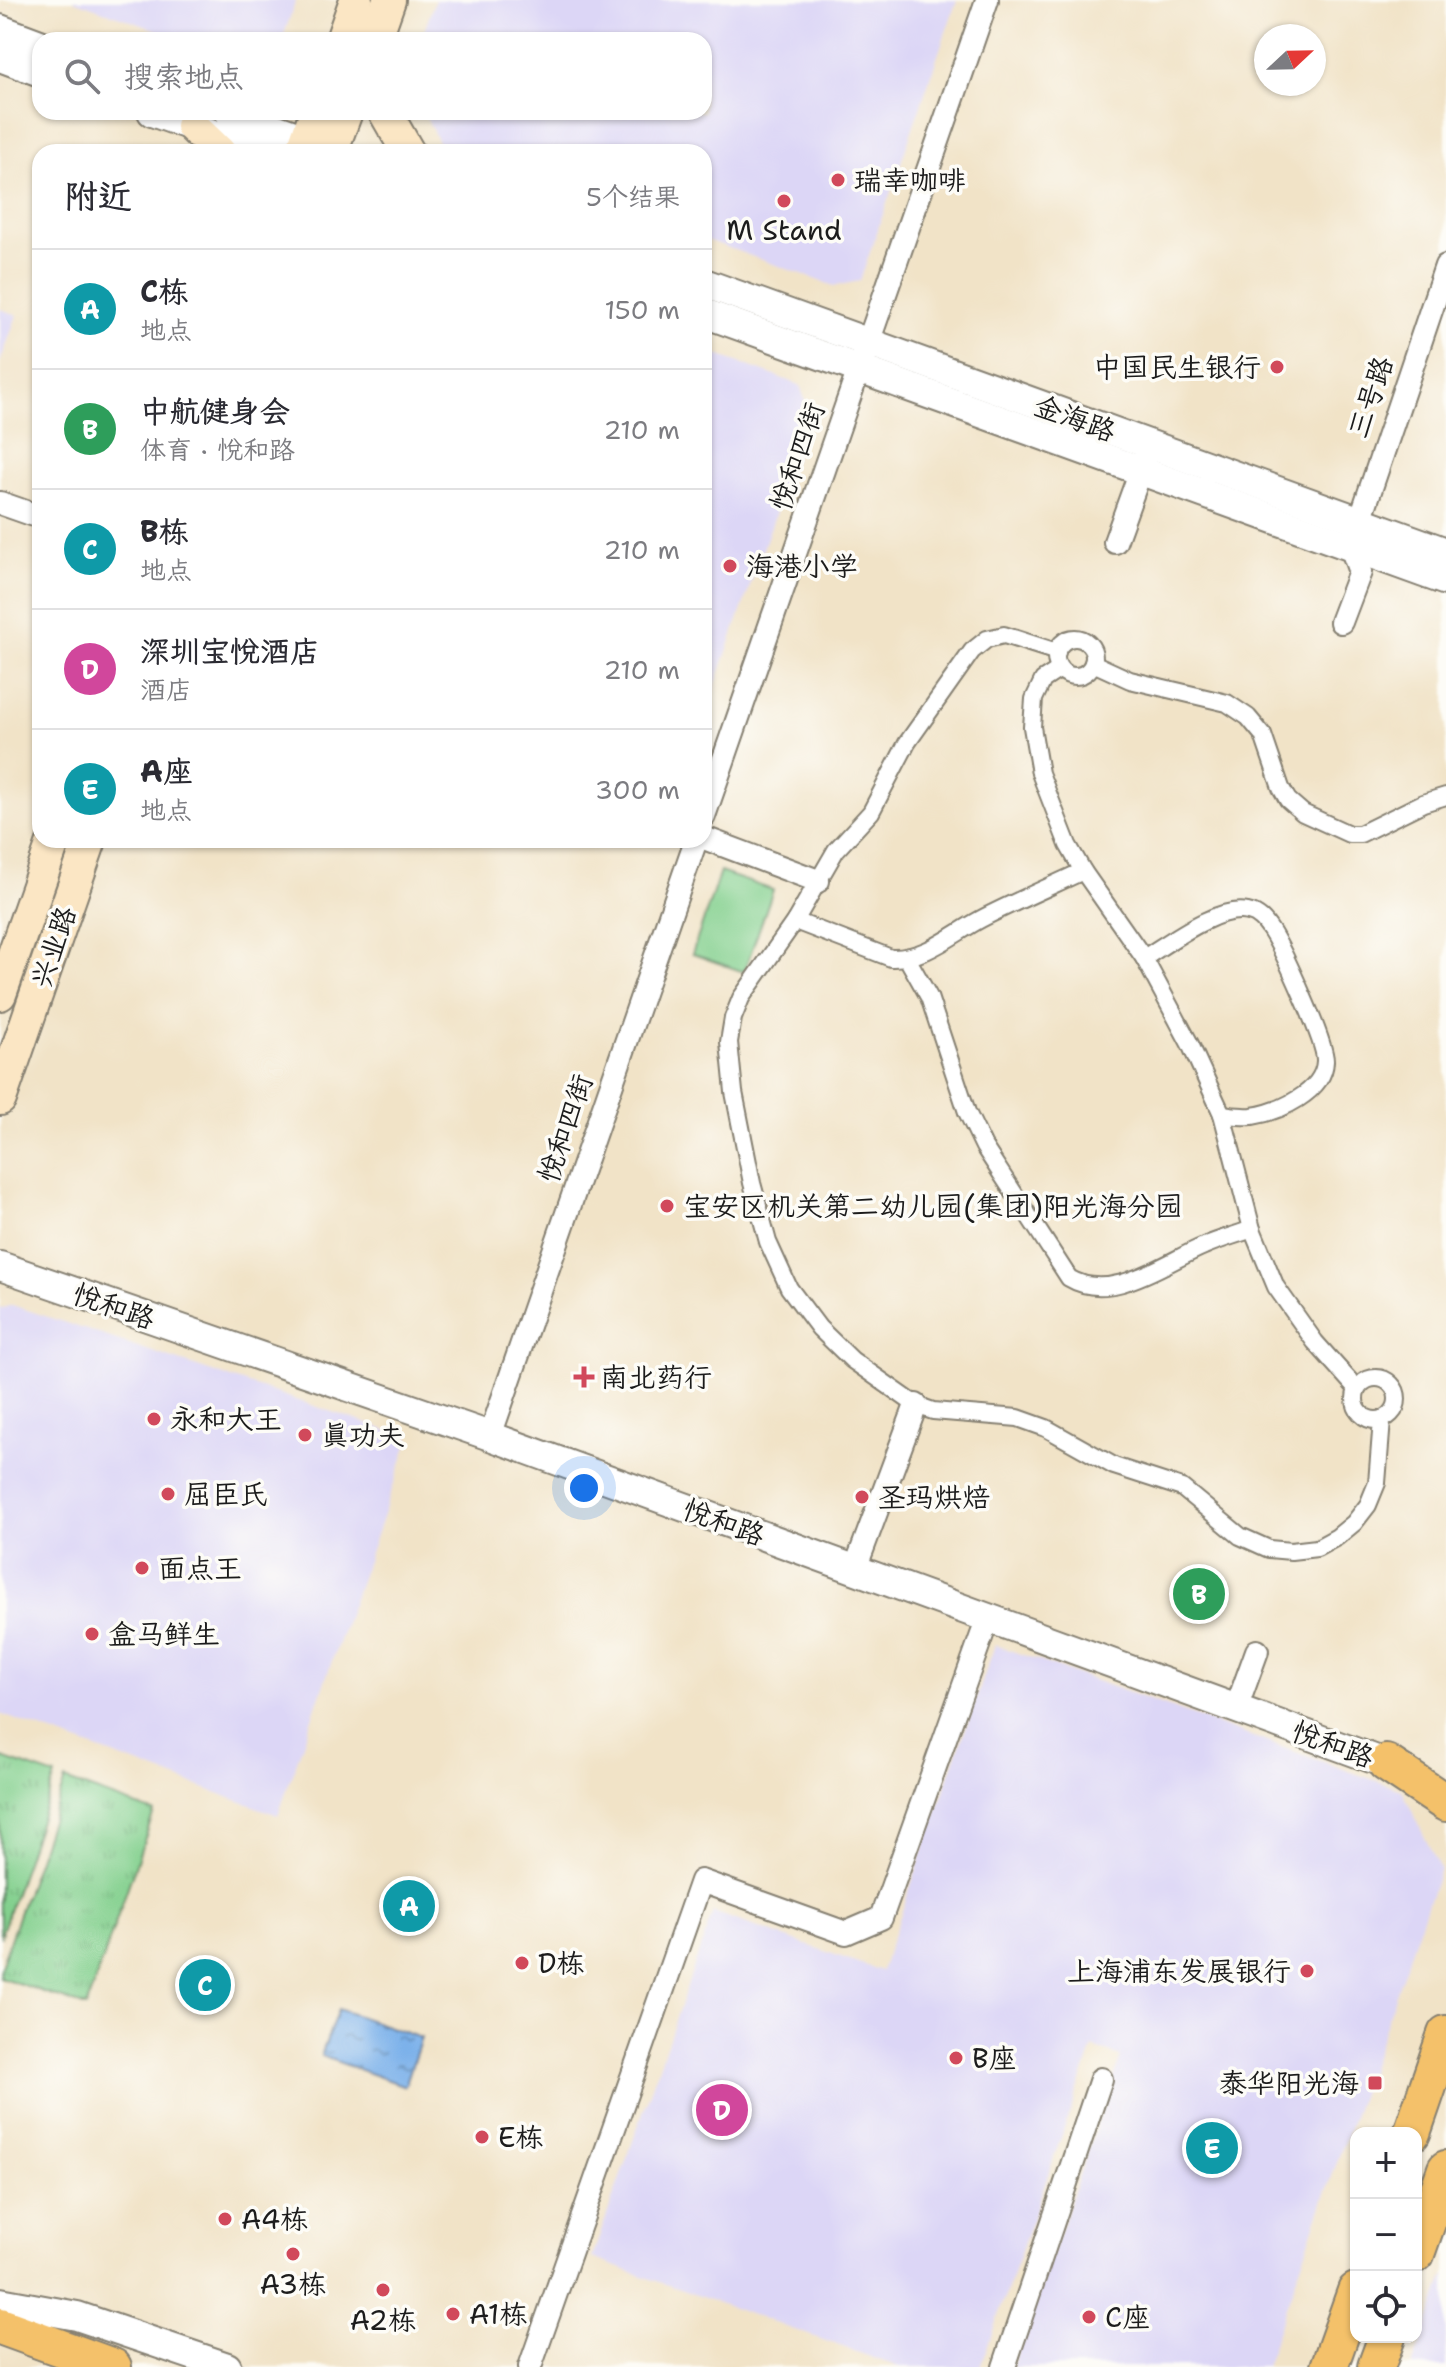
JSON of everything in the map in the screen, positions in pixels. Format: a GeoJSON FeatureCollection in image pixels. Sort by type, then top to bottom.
{"type":"FeatureCollection","features":[{"type":"Feature","properties":{"kind":"main road"},"geometry":{"type":"LineString","coordinates":[[351,30],[389,0]]}},
{"type":"Feature","properties":{"kind":"main road"},"geometry":{"type":"LineString","coordinates":[[322,143],[340,120]]}},
{"type":"Feature","properties":{"kind":"main road"},"geometry":{"type":"LineString","coordinates":[[390,120],[403,144]]}},
{"type":"Feature","properties":{"kind":"main road"},"geometry":{"type":"LineString","coordinates":[[192,126],[211,144]]}},
{"type":"Feature","properties":{"kind":"main road","name":"兴业路"},"geometry":{"type":"LineString","coordinates":[[0,994],[51,848]]}},
{"type":"Feature","properties":{"kind":"main road","name":"兴业路"},"geometry":{"type":"LineString","coordinates":[[0,1099],[87,848]]}},
{"type":"Feature","properties":{"kind":"main road"},"geometry":{"type":"LineString","coordinates":[[1386,1763],[1446,1770]]}},
{"type":"Feature","properties":{"kind":"main road"},"geometry":{"type":"LineString","coordinates":[[1386,1763],[1446,1803]]}},
{"type":"Feature","properties":{"kind":"main road"},"geometry":{"type":"LineString","coordinates":[[1414,2127],[1446,2034]]}},
{"type":"Feature","properties":{"kind":"main road"},"geometry":{"type":"LineString","coordinates":[[1422,2237],[1446,2169]]}},
{"type":"Feature","properties":{"kind":"main road"},"geometry":{"type":"LineString","coordinates":[[1329,2367],[1350,2308]]}},
{"type":"Feature","properties":{"kind":"main road"},"geometry":{"type":"LineString","coordinates":[[0,2326],[113,2367]]}},
{"type":"Feature","properties":{"kind":"main road"},"geometry":{"type":"LineString","coordinates":[[1376,2367],[1385,2343]]}},
{"type":"Feature","properties":{"kind":"street","name":"悦和四街"},"geometry":{"type":"LineString","coordinates":[[712,793],[987,0]]}},
{"type":"Feature","properties":{"kind":"street"},"geometry":{"type":"LineString","coordinates":[[0,29],[32,41]]}},
{"type":"Feature","properties":{"kind":"street"},"geometry":{"type":"LineString","coordinates":[[0,57],[32,69]]}},
{"type":"Feature","properties":{"kind":"street"},"geometry":{"type":"LineString","coordinates":[[175,120],[242,144]]}},
{"type":"Feature","properties":{"kind":"street"},"geometry":{"type":"LineString","coordinates":[[253,120],[322,143]]}},
{"type":"Feature","properties":{"kind":"street","name":"三号路"},"geometry":{"type":"LineString","coordinates":[[1351,547],[1446,266]]}},
{"type":"Feature","properties":{"kind":"street","name":"金海路"},"geometry":{"type":"LineString","coordinates":[[712,286],[868,342],[1351,547],[1446,581]]}},
{"type":"Feature","properties":{"kind":"street","name":"金海路"},"geometry":{"type":"LineString","coordinates":[[712,316],[858,370],[1145,459],[1360,521],[1446,552]]}},
{"type":"Feature","properties":{"kind":"street"},"geometry":{"type":"LineString","coordinates":[[1115,542],[1145,459]]}},
{"type":"Feature","properties":{"kind":"street"},"geometry":{"type":"LineString","coordinates":[[0,503],[32,514]]}},
{"type":"Feature","properties":{"kind":"street"},"geometry":{"type":"LineString","coordinates":[[1341,622],[1360,572],[1351,547]]}},
{"type":"Feature","properties":{"kind":"street"},"geometry":{"type":"LineString","coordinates":[[1357,1389],[1315,1342],[1276,1287],[1252,1229],[1222,1114],[1190,1044],[1144,958],[1068,845],[1040,773],[1032,727],[1034,699],[1058,660],[1065,641],[1077,638],[1093,650],[1093,663],[1083,674],[1070,676],[1058,660],[1004,635],[987,639],[972,651],[907,743],[871,812],[836,850],[795,921],[741,998],[733,1018],[729,1042],[734,1092],[752,1183],[768,1242],[789,1288],[819,1328],[852,1360],[916,1405],[956,1414],[1018,1418],[1046,1428],[1114,1466],[1182,1488],[1240,1536],[1269,1549],[1291,1551],[1317,1548],[1354,1523],[1368,1505],[1377,1483],[1382,1420]]}},
{"type":"Feature","properties":{"kind":"street"},"geometry":{"type":"LineString","coordinates":[[1093,663],[1159,689],[1191,692],[1227,703],[1248,717],[1263,735],[1288,800],[1303,813],[1349,834],[1360,834],[1423,803],[1446,796]]}},
{"type":"Feature","properties":{"kind":"street"},"geometry":{"type":"LineString","coordinates":[[712,841],[818,881]]}},
{"type":"Feature","properties":{"kind":"street","name":"悦和四街"},"geometry":{"type":"LineString","coordinates":[[490,1436],[693,848]]}},
{"type":"Feature","properties":{"kind":"street"},"geometry":{"type":"LineString","coordinates":[[795,921],[891,958],[907,958],[921,955],[981,919],[1083,871]]}},
{"type":"Feature","properties":{"kind":"street"},"geometry":{"type":"LineString","coordinates":[[1144,958],[1218,914],[1233,910],[1251,912],[1261,918],[1273,934],[1320,1037],[1325,1059],[1322,1074],[1314,1087],[1275,1110],[1250,1116],[1222,1114]]}},
{"type":"Feature","properties":{"kind":"street"},"geometry":{"type":"LineString","coordinates":[[907,958],[929,997],[967,1112],[984,1147],[1069,1278],[1080,1285],[1097,1287],[1123,1283],[1206,1245],[1252,1229]]}},
{"type":"Feature","properties":{"kind":"street","name":"悦和路"},"geometry":{"type":"LineString","coordinates":[[0,1266],[490,1436],[1446,1785]]}},
{"type":"Feature","properties":{"kind":"street"},"geometry":{"type":"LineString","coordinates":[[1375,1377],[1389,1381],[1398,1396],[1394,1411],[1382,1420],[1366,1417],[1357,1409],[1357,1389],[1375,1377]]}},
{"type":"Feature","properties":{"kind":"street"},"geometry":{"type":"LineString","coordinates":[[855,1569],[916,1405]]}},
{"type":"Feature","properties":{"kind":"street"},"geometry":{"type":"LineString","coordinates":[[530,2367],[701,1881],[846,1933],[881,1918],[988,1618]]}},
{"type":"Feature","properties":{"kind":"street"},"geometry":{"type":"LineString","coordinates":[[1236,1709],[1257,1651]]}},
{"type":"Feature","properties":{"kind":"street"},"geometry":{"type":"LineString","coordinates":[[1004,2367],[1101,2079]]}},
{"type":"Feature","properties":{"kind":"street"},"geometry":{"type":"LineString","coordinates":[[0,2302],[77,2316],[227,2367]]}},
{"type":"Feature","properties":{"kind":"shaded area"},"geometry":{"type":"Polygon","coordinates":[[[73,0],[296,0],[285,32],[162,32],[73,0]]]}},
{"type":"Feature","properties":{"kind":"shaded area"},"geometry":{"type":"Polygon","coordinates":[[[435,0],[957,0],[860,281],[834,286],[712,242],[712,144],[443,144],[438,142],[428,120],[712,120],[712,32],[424,32],[435,0]]]}},
{"type":"Feature","properties":{"kind":"shaded area"},"geometry":{"type":"Polygon","coordinates":[[[0,309],[17,315],[0,363],[0,309]]]}},
{"type":"Feature","properties":{"kind":"shaded area","name":"海港小学"},"geometry":{"type":"Polygon","coordinates":[[[712,353],[800,385],[810,415],[712,694],[712,353]]]}},
{"type":"Feature","properties":{"kind":"shaded area"},"geometry":{"type":"Polygon","coordinates":[[[12,1305],[410,1438],[278,1815],[0,1714],[0,1309],[12,1305]]]}},
{"type":"Feature","properties":{"kind":"shaded area"},"geometry":{"type":"Polygon","coordinates":[[[995,1645],[1402,1790],[1440,1869],[1265,2367],[1012,2367],[1121,2057],[1093,2047],[980,2367],[899,2367],[592,2258],[713,1912],[881,1971],[995,1645]]]}},
{"type":"Feature","properties":{"kind":"shaded area"},"geometry":{"type":"Polygon","coordinates":[[[1446,2274],[1446,2367],[1412,2367],[1446,2274]]]}},
{"type":"Feature","properties":{"kind":"green space"},"geometry":{"type":"Polygon","coordinates":[[[720,872],[773,890],[744,972],[692,954],[720,872]]]}},
{"type":"Feature","properties":{"kind":"green space"},"geometry":{"type":"Polygon","coordinates":[[[3,1758],[55,1776],[0,1938],[0,1765],[3,1758]]]}},
{"type":"Feature","properties":{"kind":"green space"},"geometry":{"type":"Polygon","coordinates":[[[65,1780],[154,1812],[86,2007],[0,1977],[0,1969],[65,1780]]]}},
{"type":"Feature","properties":{"kind":"water"},"geometry":{"type":"Polygon","coordinates":[[[338,2009],[421,2038],[405,2086],[321,2056],[338,2009]]]}},
{"type":"Feature","properties":{"kind":"place","name":"瑞幸咖啡"},"geometry":{"type":"Point","coordinates":[838,180]}},
{"type":"Feature","properties":{"kind":"place","name":"M Stand"},"geometry":{"type":"Point","coordinates":[784,201]}},
{"type":"Feature","properties":{"kind":"place","name":"中国民生银行"},"geometry":{"type":"Point","coordinates":[1277,367]}},
{"type":"Feature","properties":{"kind":"place","name":"海港小学"},"geometry":{"type":"Point","coordinates":[730,566]}},
{"type":"Feature","properties":{"kind":"place","name":"宝安区机关第二幼儿园(集团)阳光海分园"},"geometry":{"type":"Point","coordinates":[667,1206]}},
{"type":"Feature","properties":{"kind":"place","name":"南北药行"},"geometry":{"type":"Point","coordinates":[584,1377]}},
{"type":"Feature","properties":{"kind":"place","name":"永和大王"},"geometry":{"type":"Point","coordinates":[154,1419]}},
{"type":"Feature","properties":{"kind":"place","name":"真功夫"},"geometry":{"type":"Point","coordinates":[305,1435]}},
{"type":"Feature","properties":{"kind":"place","name":"屈臣氏"},"geometry":{"type":"Point","coordinates":[168,1494]}},
{"type":"Feature","properties":{"kind":"place","name":"圣玛烘焙"},"geometry":{"type":"Point","coordinates":[862,1497]}},
{"type":"Feature","properties":{"kind":"place","name":"面点王"},"geometry":{"type":"Point","coordinates":[142,1568]}},
{"type":"Feature","properties":{"kind":"place","name":"中航健身会"},"geometry":{"type":"Point","coordinates":[1199,1594]}},
{"type":"Feature","properties":{"kind":"place","name":"盒马鲜生"},"geometry":{"type":"Point","coordinates":[92,1634]}},
{"type":"Feature","properties":{"kind":"place","name":"C栋"},"geometry":{"type":"Point","coordinates":[409,1906]}},
{"type":"Feature","properties":{"kind":"place","name":"D栋"},"geometry":{"type":"Point","coordinates":[522,1963]}},
{"type":"Feature","properties":{"kind":"place","name":"上海浦东发展银行"},"geometry":{"type":"Point","coordinates":[1307,1971]}},
{"type":"Feature","properties":{"kind":"place","name":"B栋"},"geometry":{"type":"Point","coordinates":[205,1985]}},
{"type":"Feature","properties":{"kind":"place","name":"B座"},"geometry":{"type":"Point","coordinates":[956,2058]}},
{"type":"Feature","properties":{"kind":"place","name":"泰华阳光海"},"geometry":{"type":"Point","coordinates":[1375,2083]}},
{"type":"Feature","properties":{"kind":"place","name":"深圳宝悦酒店"},"geometry":{"type":"Point","coordinates":[722,2110]}},
{"type":"Feature","properties":{"kind":"place","name":"E栋"},"geometry":{"type":"Point","coordinates":[482,2137]}},
{"type":"Feature","properties":{"kind":"place","name":"A座"},"geometry":{"type":"Point","coordinates":[1212,2148]}},
{"type":"Feature","properties":{"kind":"place","name":"A4栋"},"geometry":{"type":"Point","coordinates":[225,2219]}},
{"type":"Feature","properties":{"kind":"place","name":"A3栋"},"geometry":{"type":"Point","coordinates":[293,2254]}},
{"type":"Feature","properties":{"kind":"place","name":"A2栋"},"geometry":{"type":"Point","coordinates":[383,2290]}},
{"type":"Feature","properties":{"kind":"place","name":"A1栋"},"geometry":{"type":"Point","coordinates":[453,2314]}},
{"type":"Feature","properties":{"kind":"place","name":"C座"},"geometry":{"type":"Point","coordinates":[1089,2317]}}]}
